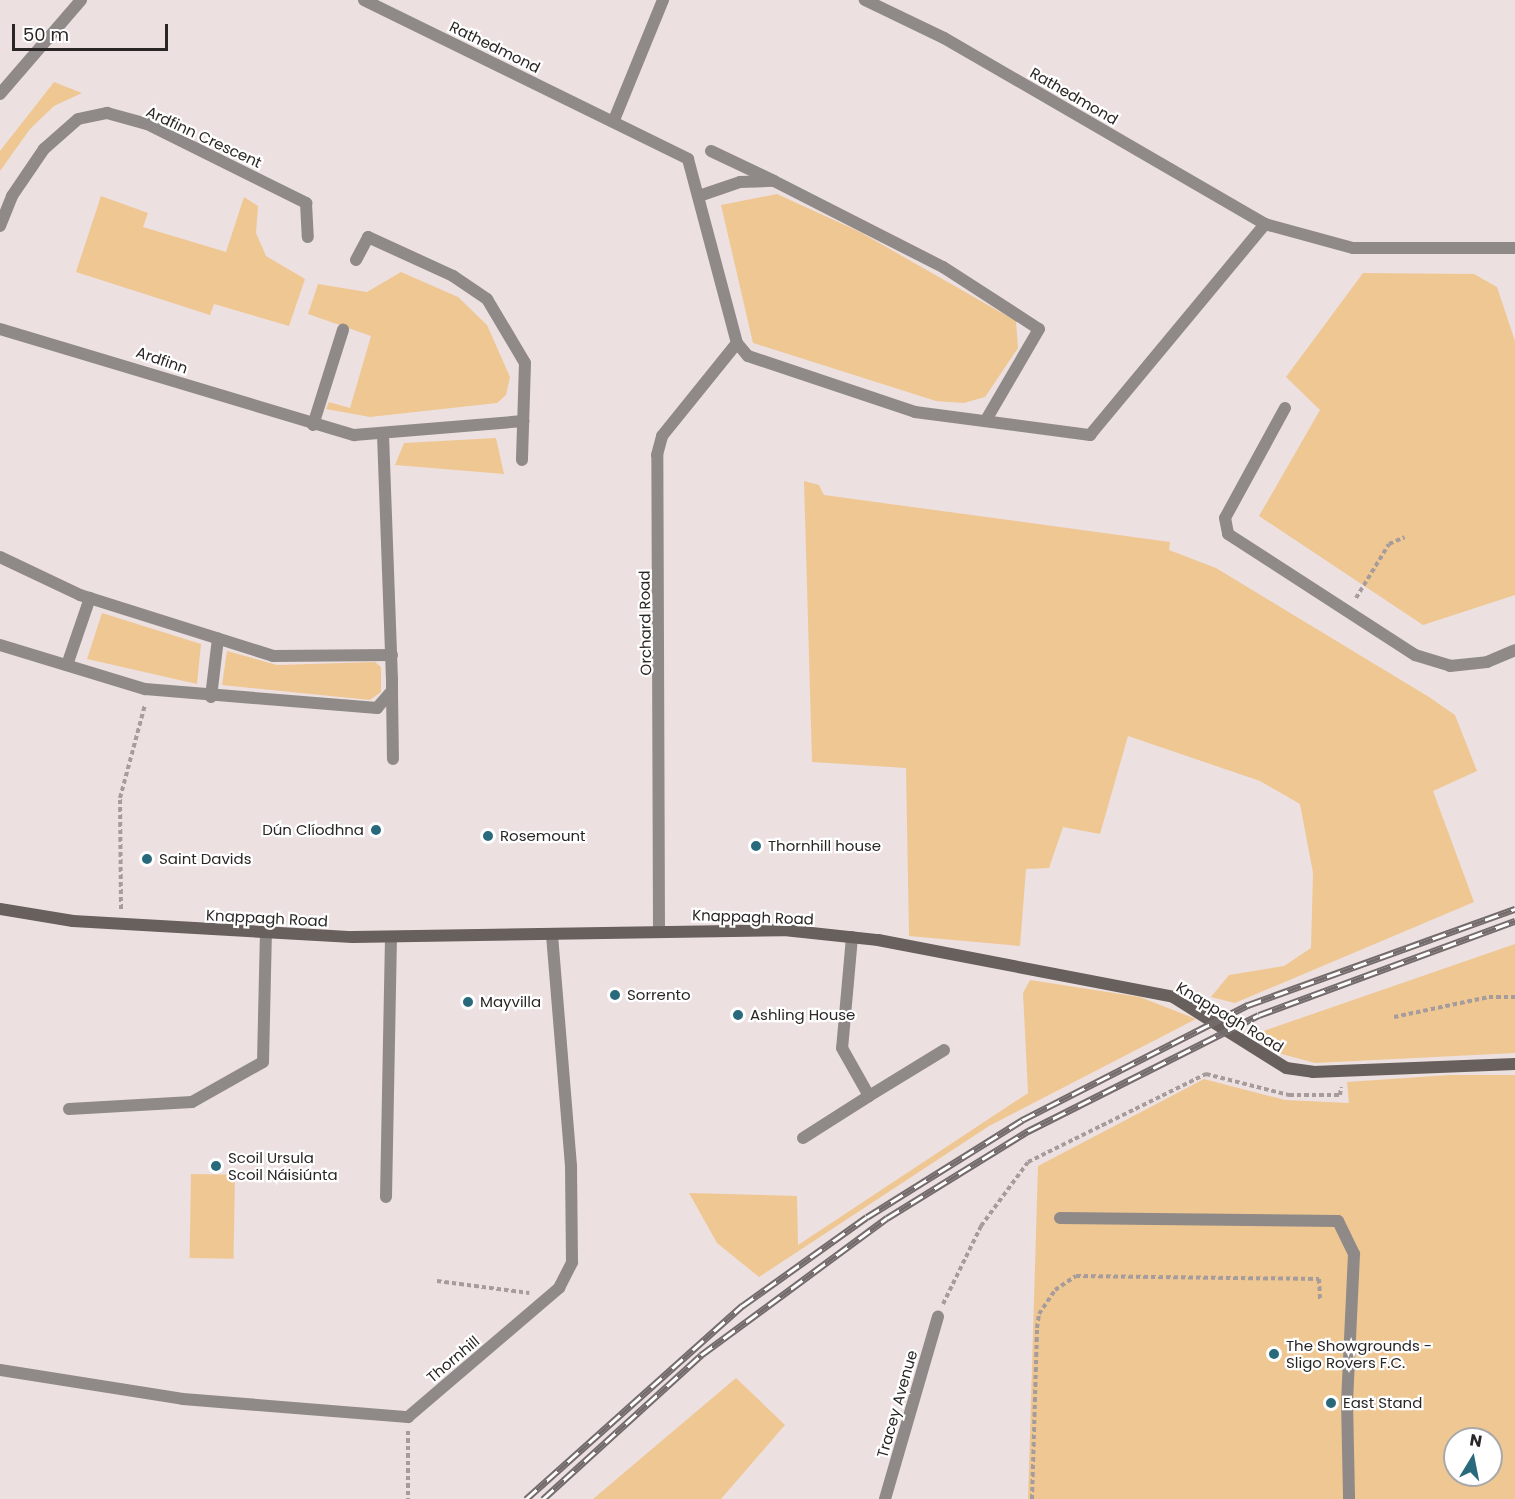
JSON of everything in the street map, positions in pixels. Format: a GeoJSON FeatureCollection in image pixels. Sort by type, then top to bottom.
{"type":"FeatureCollection","features":[{"type":"Feature","properties":{"kind":"main road","name":"Knappagh Road"},"geometry":{"type":"LineString","coordinates":[[0,909],[122,925],[391,937],[552,935],[659,930],[784,930],[852,937],[1142,987],[1173,997],[1286,1068],[1313,1072],[1515,1064]]}},
{"type":"Feature","properties":{"kind":"street"},"geometry":{"type":"LineString","coordinates":[[0,94],[81,0]]}},
{"type":"Feature","properties":{"kind":"street","name":"Rathedmond"},"geometry":{"type":"LineString","coordinates":[[364,0],[614,120],[688,159],[737,343]]}},
{"type":"Feature","properties":{"kind":"street"},"geometry":{"type":"LineString","coordinates":[[614,120],[663,0]]}},
{"type":"Feature","properties":{"kind":"street","name":"Rathedmond"},"geometry":{"type":"LineString","coordinates":[[865,0],[944,38],[1265,224],[1353,248],[1515,248]]}},
{"type":"Feature","properties":{"kind":"street","name":"Ardfinn Crescent"},"geometry":{"type":"LineString","coordinates":[[0,225],[12,196],[44,149],[78,119],[107,113],[147,124],[306,204],[308,237]]}},
{"type":"Feature","properties":{"kind":"street"},"geometry":{"type":"LineString","coordinates":[[711,151],[943,267],[1039,329],[986,420]]}},
{"type":"Feature","properties":{"kind":"street"},"geometry":{"type":"LineString","coordinates":[[699,196],[740,182],[774,181]]}},
{"type":"Feature","properties":{"kind":"street"},"geometry":{"type":"LineString","coordinates":[[737,343],[748,356],[915,412],[1090,435],[1265,224]]}},
{"type":"Feature","properties":{"kind":"street"},"geometry":{"type":"LineString","coordinates":[[356,260],[368,237],[453,276],[487,299],[525,363],[522,460]]}},
{"type":"Feature","properties":{"kind":"street","name":"Ardfinn"},"geometry":{"type":"LineString","coordinates":[[0,329],[313,425],[383,435],[523,421]]}},
{"type":"Feature","properties":{"kind":"street"},"geometry":{"type":"LineString","coordinates":[[313,425],[343,330]]}},
{"type":"Feature","properties":{"kind":"street","name":"Orchard Road"},"geometry":{"type":"LineString","coordinates":[[659,930],[657,455],[662,435],[737,343]]}},
{"type":"Feature","properties":{"kind":"street"},"geometry":{"type":"LineString","coordinates":[[1285,408],[1226,518],[1228,534],[1415,655],[1450,666],[1487,662],[1515,650]]}},
{"type":"Feature","properties":{"kind":"street"},"geometry":{"type":"LineString","coordinates":[[383,435],[392,655],[393,759]]}},
{"type":"Feature","properties":{"kind":"street"},"geometry":{"type":"LineString","coordinates":[[0,557],[90,598],[279,656],[392,655]]}},
{"type":"Feature","properties":{"kind":"street"},"geometry":{"type":"LineString","coordinates":[[67,665],[90,598]]}},
{"type":"Feature","properties":{"kind":"street"},"geometry":{"type":"LineString","coordinates":[[211,697],[218,638]]}},
{"type":"Feature","properties":{"kind":"street"},"geometry":{"type":"LineString","coordinates":[[0,645],[145,689],[211,697],[377,708],[392,691]]}},
{"type":"Feature","properties":{"kind":"street"},"geometry":{"type":"LineString","coordinates":[[69,1109],[192,1102],[263,1062],[266,933]]}},
{"type":"Feature","properties":{"kind":"street","name":"Thornhill"},"geometry":{"type":"LineString","coordinates":[[408,1417],[551,1296],[572,1262],[571,1167],[552,935]]}},
{"type":"Feature","properties":{"kind":"street"},"geometry":{"type":"LineString","coordinates":[[386,1197],[391,937]]}},
{"type":"Feature","properties":{"kind":"street"},"geometry":{"type":"LineString","coordinates":[[852,937],[842,1048],[868,1096]]}},
{"type":"Feature","properties":{"kind":"street"},"geometry":{"type":"LineString","coordinates":[[803,1138],[944,1050]]}},
{"type":"Feature","properties":{"kind":"street"},"geometry":{"type":"LineString","coordinates":[[1060,1218],[1338,1221],[1354,1254],[1346,1422],[1349,1499]]}},
{"type":"Feature","properties":{"kind":"street","name":"Tracey Avenue"},"geometry":{"type":"LineString","coordinates":[[885,1499],[938,1317]]}},
{"type":"Feature","properties":{"kind":"street"},"geometry":{"type":"LineString","coordinates":[[0,1370],[183,1399],[408,1417]]}},
{"type":"Feature","properties":{"kind":"path"},"geometry":{"type":"LineString","coordinates":[[1348,611],[1389,544],[1405,537]]}},
{"type":"Feature","properties":{"kind":"path"},"geometry":{"type":"LineString","coordinates":[[122,925],[120,798],[141,736],[145,689]]}},
{"type":"Feature","properties":{"kind":"path"},"geometry":{"type":"LineString","coordinates":[[1394,1017],[1489,997],[1515,998]]}},
{"type":"Feature","properties":{"kind":"path"},"geometry":{"type":"LineString","coordinates":[[938,1317],[981,1226],[1028,1162],[1206,1074],[1289,1095],[1340,1095]]}},
{"type":"Feature","properties":{"kind":"path"},"geometry":{"type":"LineString","coordinates":[[1032,1499],[1037,1328],[1039,1314],[1055,1290],[1076,1276],[1319,1279],[1320,1300]]}},
{"type":"Feature","properties":{"kind":"path"},"geometry":{"type":"LineString","coordinates":[[437,1281],[551,1296]]}},
{"type":"Feature","properties":{"kind":"path"},"geometry":{"type":"LineString","coordinates":[[408,1417],[408,1499]]}},
{"type":"Feature","properties":{"kind":"shaded area"},"geometry":{"type":"Polygon","coordinates":[[[54,82],[82,93],[54,106],[30,129],[0,171],[0,151],[54,82]]]}},
{"type":"Feature","properties":{"kind":"shaded area"},"geometry":{"type":"Polygon","coordinates":[[[777,194],[860,232],[1016,321],[1018,348],[985,397],[964,403],[936,401],[753,343],[721,205],[777,194]]]}},
{"type":"Feature","properties":{"kind":"shaded area"},"geometry":{"type":"Polygon","coordinates":[[[101,196],[148,213],[143,227],[226,252],[244,197],[258,206],[256,233],[266,256],[305,279],[289,326],[214,304],[210,315],[76,272],[101,196]]]}},
{"type":"Feature","properties":{"kind":"shaded area"},"geometry":{"type":"Polygon","coordinates":[[[401,272],[458,297],[487,325],[510,377],[506,395],[497,403],[370,417],[326,409],[329,402],[350,408],[371,336],[308,314],[318,284],[367,292],[401,272]]]}},
{"type":"Feature","properties":{"kind":"shaded area"},"geometry":{"type":"Polygon","coordinates":[[[1363,273],[1474,274],[1497,287],[1515,341],[1515,595],[1423,625],[1259,516],[1320,410],[1286,377],[1363,273]]]}},
{"type":"Feature","properties":{"kind":"shaded area"},"geometry":{"type":"Polygon","coordinates":[[[496,438],[504,474],[395,465],[404,443],[496,438]]]}},
{"type":"Feature","properties":{"kind":"shaded area"},"geometry":{"type":"Polygon","coordinates":[[[804,481],[819,485],[824,495],[1170,542],[1169,550],[1216,568],[1429,697],[1455,715],[1477,771],[1433,791],[1474,902],[1235,1003],[1211,997],[1229,975],[1284,966],[1311,948],[1313,873],[1300,804],[1260,781],[1128,736],[1100,834],[1063,827],[1049,868],[1026,869],[1020,946],[909,936],[906,768],[812,762],[804,481]]]}},
{"type":"Feature","properties":{"kind":"shaded area"},"geometry":{"type":"Polygon","coordinates":[[[102,613],[201,644],[197,684],[87,659],[102,613]]]}},
{"type":"Feature","properties":{"kind":"shaded area"},"geometry":{"type":"Polygon","coordinates":[[[227,651],[277,665],[375,662],[381,667],[381,692],[370,700],[222,685],[227,651]]]}},
{"type":"Feature","properties":{"kind":"shaded area"},"geometry":{"type":"Polygon","coordinates":[[[1515,944],[1515,1053],[1315,1063],[1278,1053],[1249,1036],[1515,944]]]}},
{"type":"Feature","properties":{"kind":"shaded area"},"geometry":{"type":"Polygon","coordinates":[[[1030,980],[1140,997],[1196,1019],[989,1126],[759,1277],[717,1243],[689,1193],[797,1196],[798,1245],[1028,1093],[1023,993],[1030,980]]]}},
{"type":"Feature","properties":{"kind":"shaded area","name":"The Showgrounds - Sligo Rovers F.C."},"geometry":{"type":"Polygon","coordinates":[[[1449,1075],[1515,1075],[1515,1499],[1028,1499],[1038,1166],[1204,1079],[1285,1100],[1349,1103],[1347,1082],[1449,1075]]]}},
{"type":"Feature","properties":{"kind":"shaded area"},"geometry":{"type":"Polygon","coordinates":[[[191,1174],[235,1175],[234,1259],[190,1258],[191,1174]]]}},
{"type":"Feature","properties":{"kind":"shaded area"},"geometry":{"type":"Polygon","coordinates":[[[736,1378],[785,1425],[721,1499],[593,1499],[736,1378]]]}},
{"type":"Feature","properties":{"kind":"railway"},"geometry":{"type":"LineString","coordinates":[[526,1499],[742,1306],[867,1217],[1022,1120],[1248,1005],[1515,909]]}},
{"type":"Feature","properties":{"kind":"railway"},"geometry":{"type":"LineString","coordinates":[[543,1499],[701,1355],[887,1218],[1028,1131],[1259,1015],[1515,921]]}},
{"type":"Feature","properties":{"kind":"place","name":"Dún Clíodhna"},"geometry":{"type":"Point","coordinates":[376,830]}},
{"type":"Feature","properties":{"kind":"place","name":"Rosemount"},"geometry":{"type":"Point","coordinates":[488,836]}},
{"type":"Feature","properties":{"kind":"place","name":"Thornhill house"},"geometry":{"type":"Point","coordinates":[756,846]}},
{"type":"Feature","properties":{"kind":"place","name":"Saint Davids"},"geometry":{"type":"Point","coordinates":[147,859]}},
{"type":"Feature","properties":{"kind":"place","name":"Sorrento"},"geometry":{"type":"Point","coordinates":[615,995]}},
{"type":"Feature","properties":{"kind":"place","name":"Mayvilla"},"geometry":{"type":"Point","coordinates":[468,1002]}},
{"type":"Feature","properties":{"kind":"place","name":"Ashling House"},"geometry":{"type":"Point","coordinates":[738,1015]}},
{"type":"Feature","properties":{"kind":"place","name":"Scoil Ursula Scoil Náisiúnta"},"geometry":{"type":"Point","coordinates":[216,1166]}},
{"type":"Feature","properties":{"kind":"place","name":"The Showgrounds - Sligo Rovers F.C."},"geometry":{"type":"Point","coordinates":[1274,1354]}},
{"type":"Feature","properties":{"kind":"place","name":"East Stand"},"geometry":{"type":"Point","coordinates":[1331,1403]}}]}
